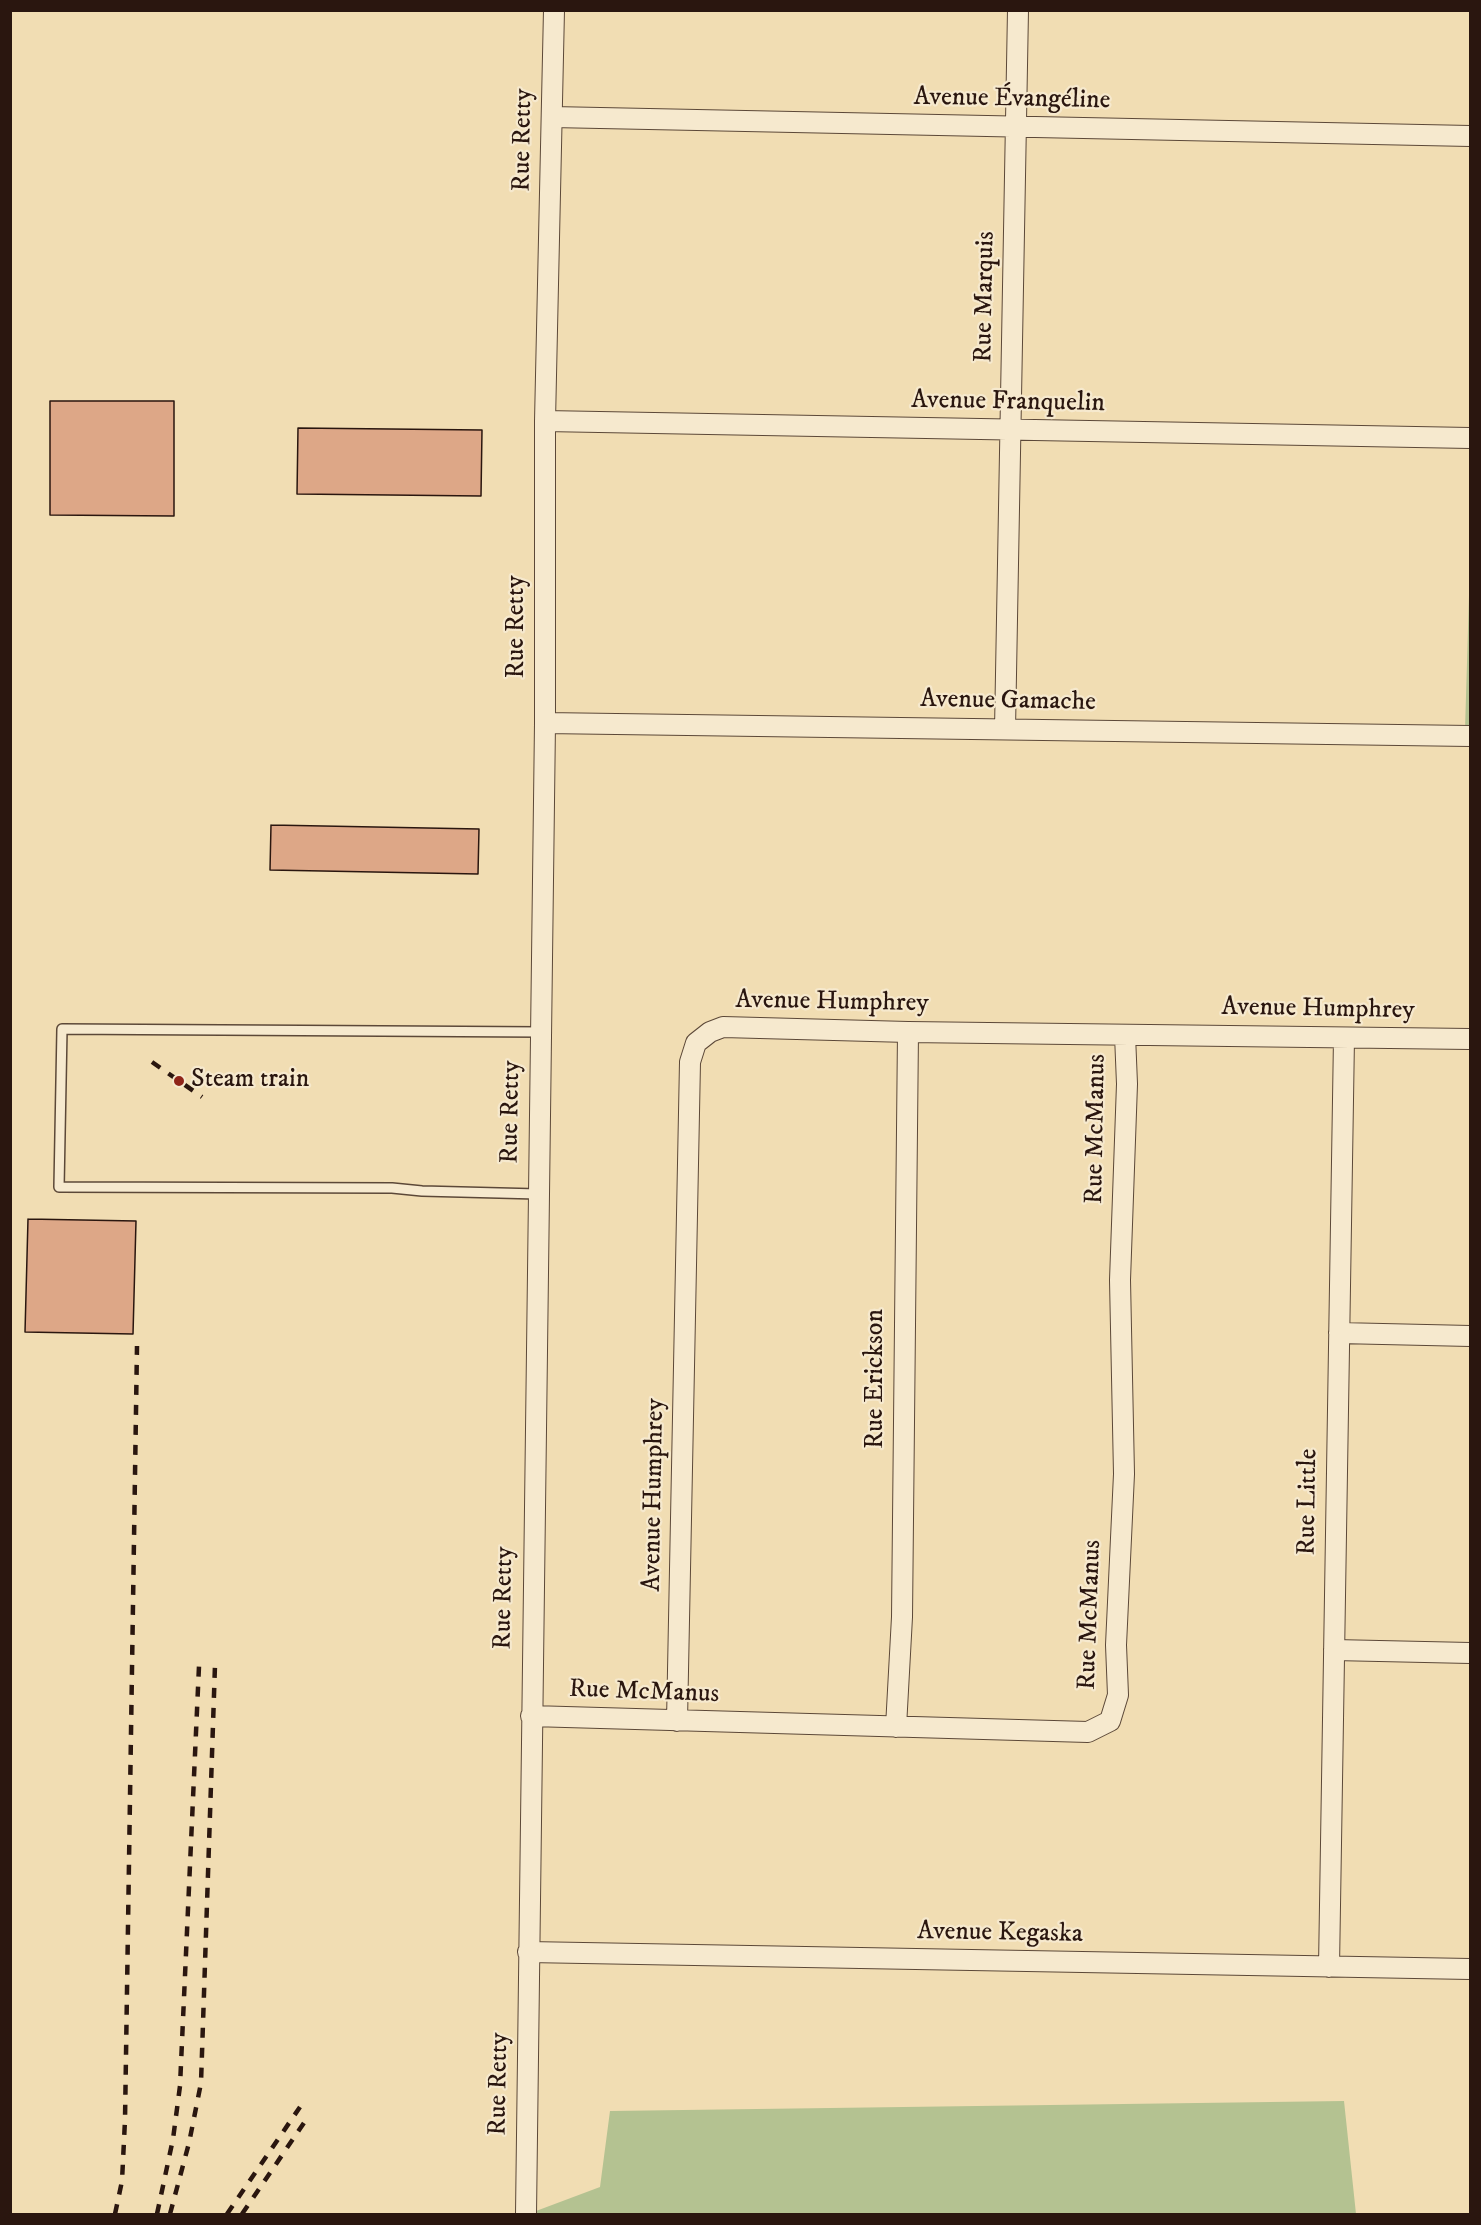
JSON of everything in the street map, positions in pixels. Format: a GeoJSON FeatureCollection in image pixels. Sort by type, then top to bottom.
{"type":"FeatureCollection","features":[{"type":"Feature","properties":{"kind":"street","name":"Rue Retty"},"geometry":{"type":"LineString","coordinates":[[526,2214],[545,723],[545,422],[554,10]]}},
{"type":"Feature","properties":{"kind":"street","name":"Rue Marquis"},"geometry":{"type":"LineString","coordinates":[[1005,729],[1018,10]]}},
{"type":"Feature","properties":{"kind":"street","name":"Avenue Évangéline"},"geometry":{"type":"LineString","coordinates":[[552,117],[1470,136]]}},
{"type":"Feature","properties":{"kind":"street","name":"Avenue Franquelin"},"geometry":{"type":"LineString","coordinates":[[545,422],[1470,438]]}},
{"type":"Feature","properties":{"kind":"street","name":"Avenue Gamache"},"geometry":{"type":"LineString","coordinates":[[545,723],[1470,736]]}},
{"type":"Feature","properties":{"kind":"street","name":"Avenue Humphrey"},"geometry":{"type":"LineString","coordinates":[[677,1720],[690,1062],[696,1043],[710,1032],[723,1027],[908,1032],[1470,1039]]}},
{"type":"Feature","properties":{"kind":"street","name":"Rue Erickson"},"geometry":{"type":"LineString","coordinates":[[896,1727],[902,1617],[908,1032]]}},
{"type":"Feature","properties":{"kind":"street","name":"Rue McManus"},"geometry":{"type":"LineString","coordinates":[[531,1716],[1088,1732],[1110,1721],[1118,1695],[1116,1645],[1124,1474],[1120,1280],[1127,1084],[1125,1035]]}},
{"type":"Feature","properties":{"kind":"street","name":"Rue Little"},"geometry":{"type":"LineString","coordinates":[[1329,1966],[1344,1038]]}},
{"type":"Feature","properties":{"kind":"street"},"geometry":{"type":"LineString","coordinates":[[1339,1333],[1470,1336]]}},
{"type":"Feature","properties":{"kind":"street"},"geometry":{"type":"LineString","coordinates":[[1334,1650],[1470,1653]]}},
{"type":"Feature","properties":{"kind":"street","name":"Avenue Kegaska"},"geometry":{"type":"LineString","coordinates":[[528,1952],[1470,1969]]}},
{"type":"Feature","properties":{"kind":"lane"},"geometry":{"type":"LineString","coordinates":[[538,1194],[392,1188],[58,1187],[62,1029],[541,1032]]}},
{"type":"Feature","properties":{"kind":"green space"},"geometry":{"type":"Polygon","coordinates":[[[1469,595],[1470,730],[1465,730],[1469,595]]]}},
{"type":"Feature","properties":{"kind":"green space"},"geometry":{"type":"Polygon","coordinates":[[[1344,2101],[1356,2214],[528,2214],[600,2187],[610,2111],[1344,2101]]]}},
{"type":"Feature","properties":{"kind":"building"},"geometry":{"type":"Polygon","coordinates":[[[50,401],[174,401],[174,516],[50,515],[50,401]]]}},
{"type":"Feature","properties":{"kind":"building"},"geometry":{"type":"Polygon","coordinates":[[[298,428],[482,430],[481,496],[297,494],[298,428]]]}},
{"type":"Feature","properties":{"kind":"building"},"geometry":{"type":"Polygon","coordinates":[[[271,825],[479,829],[478,874],[270,870],[271,825]]]}},
{"type":"Feature","properties":{"kind":"building"},"geometry":{"type":"Polygon","coordinates":[[[28,1219],[136,1221],[133,1334],[25,1332],[28,1219]]]}},
{"type":"Feature","properties":{"kind":"railway"},"geometry":{"type":"LineString","coordinates":[[152,1062],[202,1097]]}},
{"type":"Feature","properties":{"kind":"railway"},"geometry":{"type":"LineString","coordinates":[[115,2214],[122,2181],[125,2120],[137,1346]]}},
{"type":"Feature","properties":{"kind":"railway"},"geometry":{"type":"LineString","coordinates":[[170,2214],[189,2143],[201,2083],[215,1665]]}},
{"type":"Feature","properties":{"kind":"railway"},"geometry":{"type":"LineString","coordinates":[[157,2214],[173,2139],[180,2086],[199,1666]]}},
{"type":"Feature","properties":{"kind":"railway"},"geometry":{"type":"LineString","coordinates":[[227,2214],[300,2107]]}},
{"type":"Feature","properties":{"kind":"railway"},"geometry":{"type":"LineString","coordinates":[[242,2214],[308,2117]]}},
{"type":"Feature","properties":{"kind":"place","name":"Steam train"},"geometry":{"type":"Point","coordinates":[179,1081]}}]}
